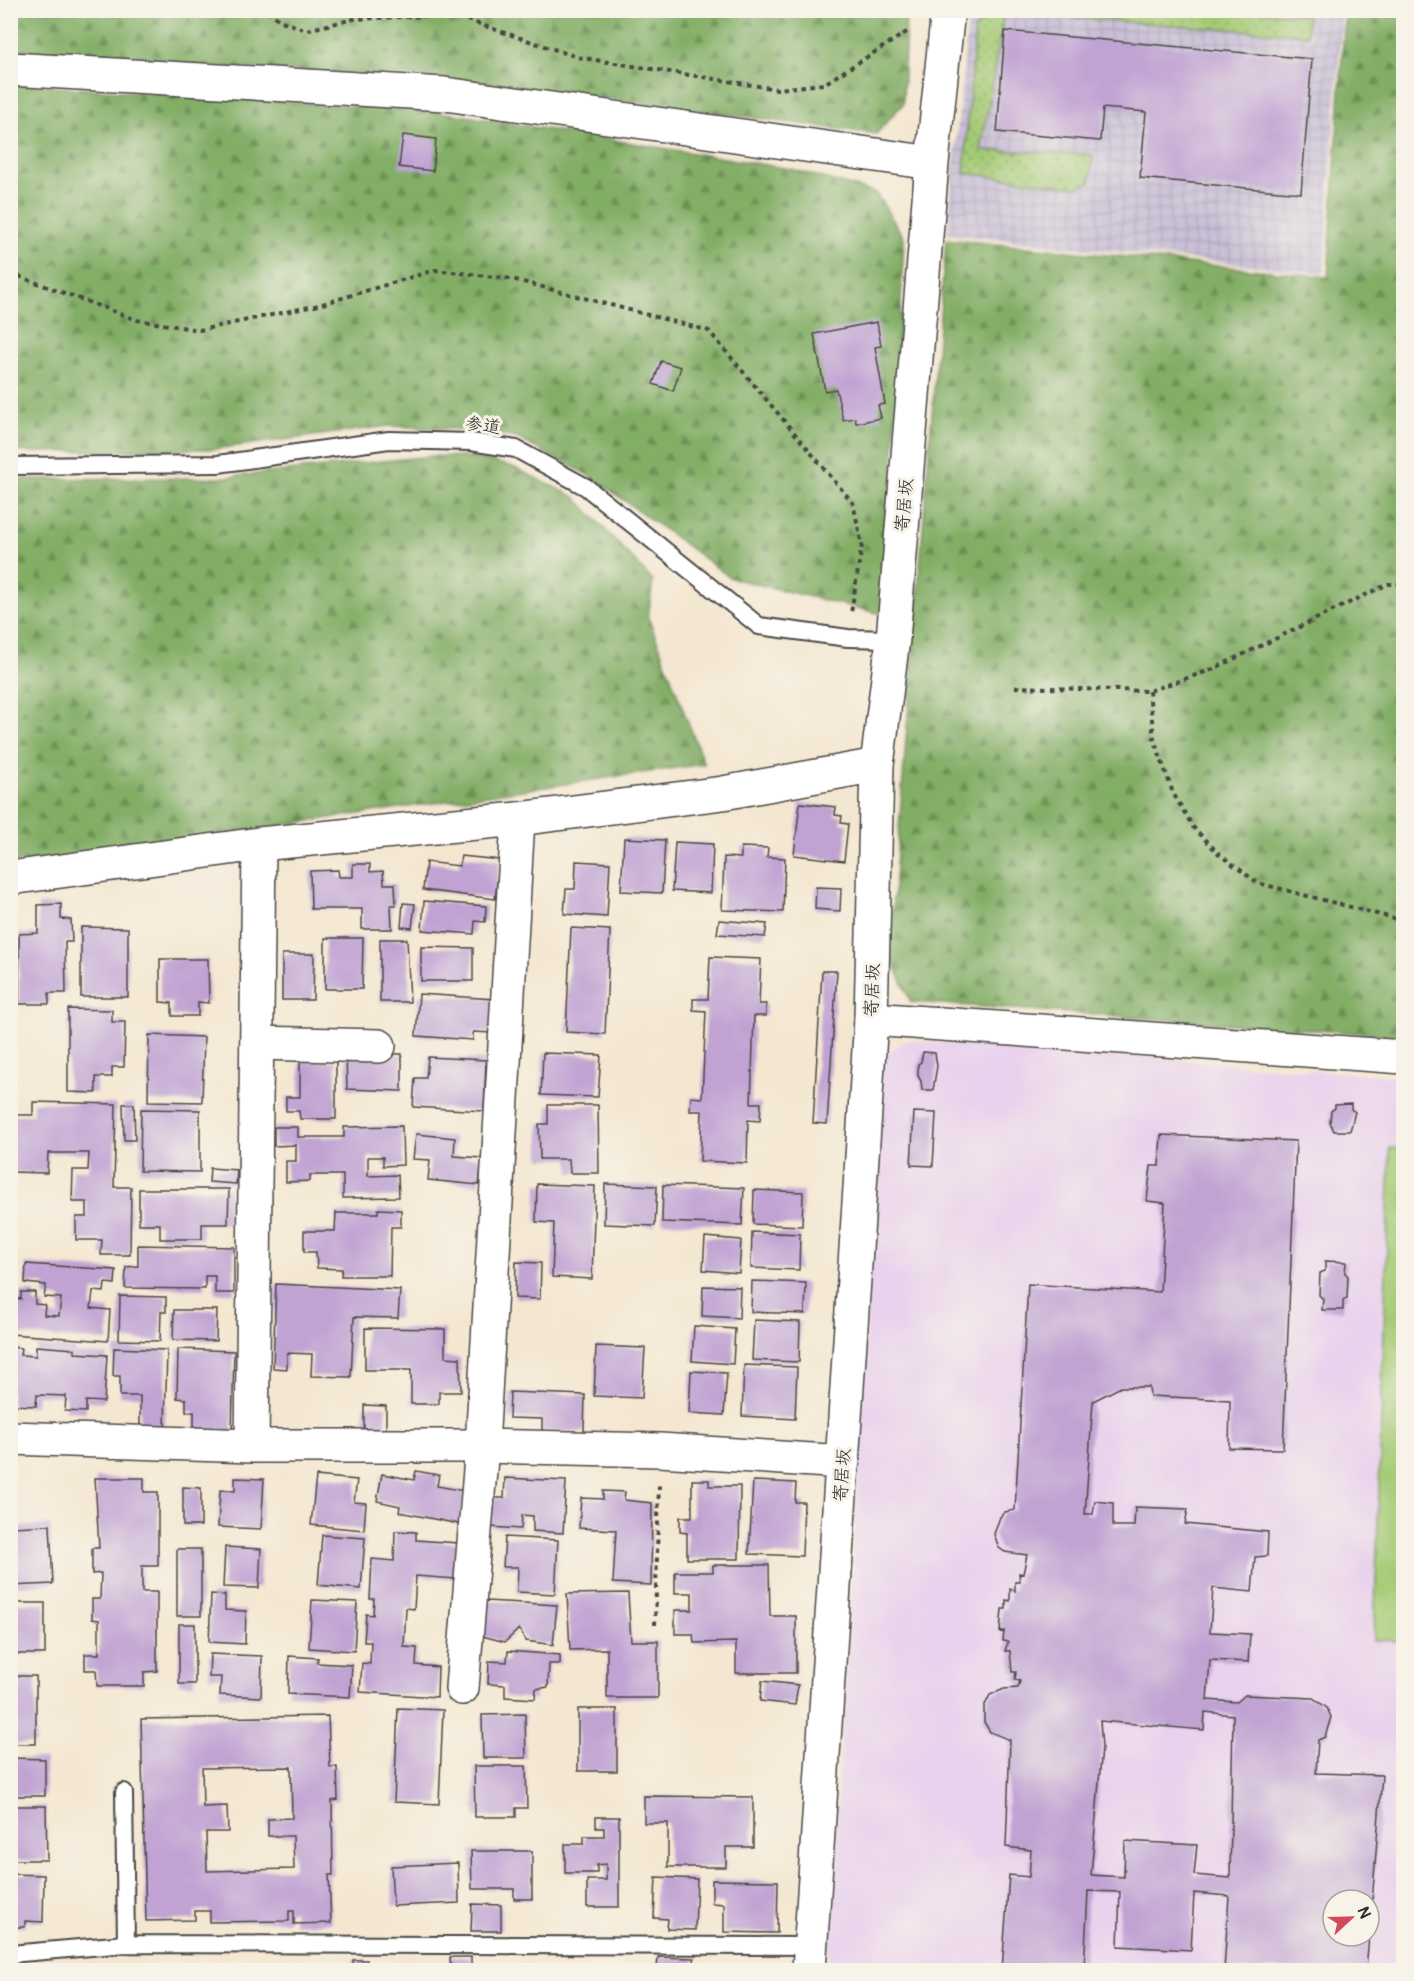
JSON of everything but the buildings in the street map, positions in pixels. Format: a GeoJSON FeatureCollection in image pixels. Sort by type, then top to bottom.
{"type":"FeatureCollection","features":[{"type":"Feature","properties":{"kind":"street","name":"寄居坂"},"geometry":{"type":"LineString","coordinates":[[809,1958],[871,1019],[877,765],[893,639],[932,163],[948,10]]}},
{"type":"Feature","properties":{"kind":"street"},"geometry":{"type":"LineString","coordinates":[[10,69],[445,94],[932,163]]}},
{"type":"Feature","properties":{"kind":"street"},"geometry":{"type":"LineString","coordinates":[[10,878],[259,844],[518,819],[723,793],[877,765]]}},
{"type":"Feature","properties":{"kind":"street"},"geometry":{"type":"LineString","coordinates":[[462,1688],[482,1446],[518,819]]}},
{"type":"Feature","properties":{"kind":"street"},"geometry":{"type":"LineString","coordinates":[[252,1446],[259,844]]}},
{"type":"Feature","properties":{"kind":"street"},"geometry":{"type":"LineString","coordinates":[[871,1019],[1404,1057]]}},
{"type":"Feature","properties":{"kind":"street"},"geometry":{"type":"LineString","coordinates":[[257,1043],[379,1046]]}},
{"type":"Feature","properties":{"kind":"street"},"geometry":{"type":"LineString","coordinates":[[10,1438],[252,1446],[482,1446],[660,1450],[843,1462]]}},
{"type":"Feature","properties":{"kind":"lane","name":"参道"},"geometry":{"type":"LineString","coordinates":[[10,466],[218,464],[409,440],[471,442],[516,449],[586,487],[759,626],[848,638],[893,639]]}},
{"type":"Feature","properties":{"kind":"lane"},"geometry":{"type":"LineString","coordinates":[[124,1792],[126,1944]]}},
{"type":"Feature","properties":{"kind":"lane"},"geometry":{"type":"LineString","coordinates":[[10,1954],[126,1944],[809,1958]]}},
{"type":"Feature","properties":{"kind":"path"},"geometry":{"type":"LineString","coordinates":[[268,10],[279,20],[306,30],[354,20],[452,15],[577,57],[777,89],[824,84],[917,26]]}},
{"type":"Feature","properties":{"kind":"path"},"geometry":{"type":"LineString","coordinates":[[349,10],[354,20]]}},
{"type":"Feature","properties":{"kind":"path"},"geometry":{"type":"LineString","coordinates":[[10,273],[137,320],[200,330],[318,305],[435,270],[512,279],[709,331],[853,503],[862,545],[848,638]]}},
{"type":"Feature","properties":{"kind":"path"},"geometry":{"type":"LineString","coordinates":[[1015,687],[1066,691],[1149,691],[1211,670],[1388,584],[1404,584]]}},
{"type":"Feature","properties":{"kind":"path"},"geometry":{"type":"LineString","coordinates":[[1149,691],[1154,739],[1173,793],[1193,827],[1220,855],[1258,884],[1404,921]]}},
{"type":"Feature","properties":{"kind":"path"},"geometry":{"type":"LineString","coordinates":[[655,1625],[660,1450]]}},
{"type":"Feature","properties":{"kind":"shaded area"},"geometry":{"type":"Polygon","coordinates":[[[969,11],[1342,11],[1324,273],[947,234],[969,11]]]}},
{"type":"Feature","properties":{"kind":"shaded area"},"geometry":{"type":"Polygon","coordinates":[[[906,1040],[1403,1077],[1403,1970],[827,1970],[884,1056],[906,1040]]]}},
{"type":"Feature","properties":{"kind":"green space"},"geometry":{"type":"Polygon","coordinates":[[[1250,10],[1308,16],[1307,35],[1004,13],[981,150],[1093,155],[1090,182],[1077,187],[964,173],[975,29],[993,11],[1250,10]]]}},
{"type":"Feature","properties":{"kind":"green space"},"geometry":{"type":"Polygon","coordinates":[[[11,11],[906,11],[903,104],[876,134],[449,78],[11,57],[11,11]]]}},
{"type":"Feature","properties":{"kind":"green space"},"geometry":{"type":"Polygon","coordinates":[[[1345,11],[1403,11],[1403,1036],[911,1002],[889,953],[946,239],[1328,277],[1345,11]]]}},
{"type":"Feature","properties":{"kind":"green space"},"geometry":{"type":"Polygon","coordinates":[[[10,84],[441,112],[791,169],[876,193],[904,238],[886,615],[731,578],[592,477],[517,438],[473,430],[389,426],[214,449],[29,452],[11,450],[10,84]]]}},
{"type":"Feature","properties":{"kind":"green space"},"geometry":{"type":"Polygon","coordinates":[[[431,456],[472,457],[513,467],[575,497],[653,581],[648,617],[704,764],[11,864],[10,479],[218,478],[431,456]]]}},
{"type":"Feature","properties":{"kind":"green space"},"geometry":{"type":"Polygon","coordinates":[[[1390,1148],[1404,1149],[1403,1641],[1374,1640],[1390,1148]]]}}]}
